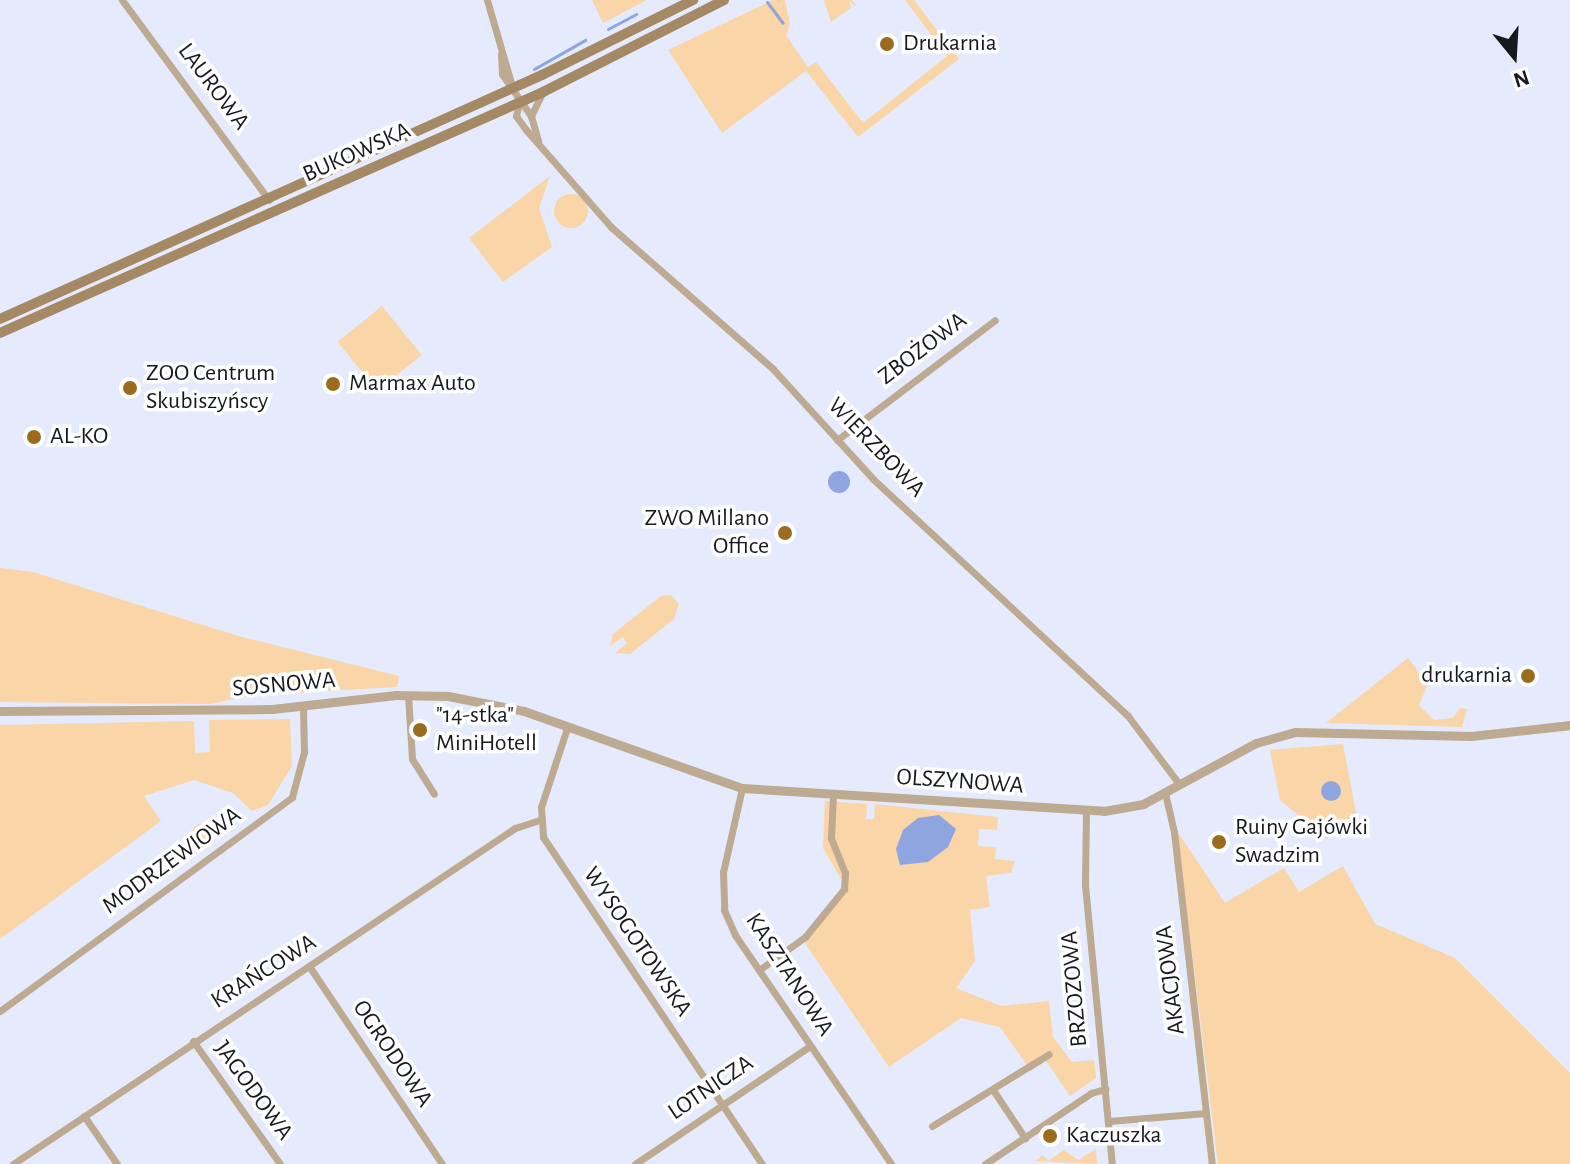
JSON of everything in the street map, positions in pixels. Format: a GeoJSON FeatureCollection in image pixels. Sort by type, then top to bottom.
{"type":"FeatureCollection","features":[{"type":"Feature","properties":{"kind":"main road","name":"BUKOWSKA"},"geometry":{"type":"LineString","coordinates":[[0,319],[269,200],[693,0]]}},
{"type":"Feature","properties":{"kind":"main road","name":"BUKOWSKA"},"geometry":{"type":"LineString","coordinates":[[0,333],[543,92],[724,0]]}},
{"type":"Feature","properties":{"kind":"street","name":"LAUROWA"},"geometry":{"type":"LineString","coordinates":[[122,0],[269,200]]}},
{"type":"Feature","properties":{"kind":"street","name":"WIERZBOWA"},"geometry":{"type":"LineString","coordinates":[[487,0],[501,54],[502,74],[519,103],[531,116],[538,144]]}},
{"type":"Feature","properties":{"kind":"street"},"geometry":{"type":"LineString","coordinates":[[531,116],[543,92]]}},
{"type":"Feature","properties":{"kind":"street","name":"WIERZBOWA"},"geometry":{"type":"LineString","coordinates":[[519,103],[516,116],[611,227],[773,369],[837,440],[1128,716],[1179,784]]}},
{"type":"Feature","properties":{"kind":"street","name":"ZBOŻOWA"},"geometry":{"type":"LineString","coordinates":[[837,440],[995,320]]}},
{"type":"Feature","properties":{"kind":"street"},"geometry":{"type":"LineString","coordinates":[[408,695],[412,759],[434,794]]}},
{"type":"Feature","properties":{"kind":"street","name":"SOSNOWA"},"geometry":{"type":"LineString","coordinates":[[0,711],[303,708],[408,695],[509,707],[567,728]]}},
{"type":"Feature","properties":{"kind":"street","name":"MODRZEWIOWA"},"geometry":{"type":"LineString","coordinates":[[0,1011],[292,797],[304,752],[303,708]]}},
{"type":"Feature","properties":{"kind":"street","name":"OLSZYNOWA"},"geometry":{"type":"LineString","coordinates":[[567,728],[742,788],[1086,810],[1130,808],[1271,738],[1342,733],[1471,736],[1570,725]]}},
{"type":"Feature","properties":{"kind":"street"},"geometry":{"type":"LineString","coordinates":[[539,820],[567,728]]}},
{"type":"Feature","properties":{"kind":"street","name":"KASZTANOWA"},"geometry":{"type":"LineString","coordinates":[[742,788],[723,872],[724,910],[759,970],[891,1164]]}},
{"type":"Feature","properties":{"kind":"street","name":"AKACJOWA"},"geometry":{"type":"LineString","coordinates":[[1165,793],[1174,832],[1212,1164]]}},
{"type":"Feature","properties":{"kind":"street"},"geometry":{"type":"LineString","coordinates":[[759,970],[805,937],[844,889],[845,873],[831,838],[833,794]]}},
{"type":"Feature","properties":{"kind":"street","name":"BRZOZOWA"},"geometry":{"type":"LineString","coordinates":[[1086,810],[1085,885],[1112,1164]]}},
{"type":"Feature","properties":{"kind":"street","name":"KRAŃCOWA"},"geometry":{"type":"LineString","coordinates":[[13,1164],[515,828],[539,820]]}},
{"type":"Feature","properties":{"kind":"street","name":"WYSOGOTOWSKA"},"geometry":{"type":"LineString","coordinates":[[539,820],[552,852],[762,1164]]}},
{"type":"Feature","properties":{"kind":"street","name":"OGRODOWA"},"geometry":{"type":"LineString","coordinates":[[309,966],[442,1164]]}},
{"type":"Feature","properties":{"kind":"street","name":"JAGODOWA"},"geometry":{"type":"LineString","coordinates":[[193,1041],[280,1164]]}},
{"type":"Feature","properties":{"kind":"street","name":"LOTNICZA"},"geometry":{"type":"LineString","coordinates":[[635,1164],[810,1046]]}},
{"type":"Feature","properties":{"kind":"street"},"geometry":{"type":"LineString","coordinates":[[932,1126],[1049,1054]]}},
{"type":"Feature","properties":{"kind":"street"},"geometry":{"type":"LineString","coordinates":[[985,1164],[1105,1089]]}},
{"type":"Feature","properties":{"kind":"street"},"geometry":{"type":"LineString","coordinates":[[993,1090],[1025,1138]]}},
{"type":"Feature","properties":{"kind":"street"},"geometry":{"type":"LineString","coordinates":[[1109,1121],[1206,1113]]}},
{"type":"Feature","properties":{"kind":"street"},"geometry":{"type":"LineString","coordinates":[[84,1116],[117,1164]]}},
{"type":"Feature","properties":{"kind":"shaded area"},"geometry":{"type":"Polygon","coordinates":[[[592,0],[647,0],[603,23],[592,0]]]}},
{"type":"Feature","properties":{"kind":"shaded area"},"geometry":{"type":"Polygon","coordinates":[[[773,0],[785,0],[790,24],[786,35],[808,67],[816,62],[863,123],[947,56],[905,0],[914,0],[959,59],[858,137],[806,71],[722,133],[668,50],[773,0]]]}},
{"type":"Feature","properties":{"kind":"shaded area"},"geometry":{"type":"Polygon","coordinates":[[[824,0],[852,0],[857,7],[850,2],[851,8],[831,22],[824,0]]]}},
{"type":"Feature","properties":{"kind":"shaded area"},"geometry":{"type":"Polygon","coordinates":[[[550,176],[539,208],[552,247],[503,282],[469,238],[550,176]]]}},
{"type":"Feature","properties":{"kind":"shaded area"},"geometry":{"type":"Polygon","coordinates":[[[571,194],[583,199],[588,211],[583,223],[571,228],[559,223],[554,211],[559,199],[571,194]]]}},
{"type":"Feature","properties":{"kind":"shaded area"},"geometry":{"type":"Polygon","coordinates":[[[382,306],[422,355],[377,391],[338,342],[382,306]]]}},
{"type":"Feature","properties":{"kind":"shaded area"},"geometry":{"type":"Polygon","coordinates":[[[0,568],[33,572],[238,636],[399,676],[397,687],[254,695],[210,704],[0,702],[0,568]]]}},
{"type":"Feature","properties":{"kind":"shaded area"},"geometry":{"type":"Polygon","coordinates":[[[671,595],[679,604],[674,619],[630,654],[615,653],[627,643],[623,637],[610,646],[613,634],[661,596],[671,595]]]}},
{"type":"Feature","properties":{"kind":"shaded area"},"geometry":{"type":"Polygon","coordinates":[[[1408,658],[1428,684],[1419,705],[1434,720],[1453,718],[1460,708],[1467,709],[1462,727],[1326,723],[1408,658]]]}},
{"type":"Feature","properties":{"kind":"shaded area"},"geometry":{"type":"Polygon","coordinates":[[[290,719],[292,766],[268,805],[252,811],[233,793],[194,780],[144,796],[161,821],[0,939],[0,725],[194,721],[195,753],[210,752],[209,720],[290,719]]]}},
{"type":"Feature","properties":{"kind":"shaded area"},"geometry":{"type":"Polygon","coordinates":[[[1343,744],[1358,823],[1327,839],[1280,800],[1270,750],[1343,744]]]}},
{"type":"Feature","properties":{"kind":"shaded area"},"geometry":{"type":"Polygon","coordinates":[[[825,801],[867,804],[866,819],[874,819],[875,804],[998,817],[997,830],[979,829],[978,846],[996,847],[995,859],[1015,861],[1011,873],[986,876],[990,907],[970,910],[975,961],[956,988],[1001,1006],[1049,1001],[1053,1037],[1072,1062],[1094,1060],[1096,1078],[1070,1096],[1046,1061],[1031,1071],[1000,1027],[961,1018],[889,1067],[805,943],[847,889],[823,848],[825,801]]]}},
{"type":"Feature","properties":{"kind":"shaded area"},"geometry":{"type":"Polygon","coordinates":[[[202,824],[210,827],[213,835],[210,843],[202,846],[194,843],[191,835],[194,827],[202,824]]]}},
{"type":"Feature","properties":{"kind":"shaded area"},"geometry":{"type":"Polygon","coordinates":[[[1177,831],[1225,903],[1284,868],[1299,892],[1343,866],[1375,924],[1455,958],[1570,1073],[1570,1164],[1218,1164],[1177,831]]]}},
{"type":"Feature","properties":{"kind":"shaded area"},"geometry":{"type":"Polygon","coordinates":[[[174,846],[182,849],[185,857],[182,865],[174,868],[166,865],[163,857],[166,849],[174,846]]]}},
{"type":"Feature","properties":{"kind":"shaded area"},"geometry":{"type":"Polygon","coordinates":[[[1096,1149],[1097,1164],[1035,1161],[1043,1155],[1048,1161],[1064,1150],[1078,1160],[1096,1149]]]}},
{"type":"Feature","properties":{"kind":"water"},"geometry":{"type":"Polygon","coordinates":[[[839,471],[847,474],[850,482],[847,490],[839,493],[831,490],[828,482],[831,474],[839,471]]]}},
{"type":"Feature","properties":{"kind":"water"},"geometry":{"type":"Polygon","coordinates":[[[1331,781],[1338,784],[1341,791],[1338,798],[1331,801],[1324,798],[1321,791],[1324,784],[1331,781]]]}},
{"type":"Feature","properties":{"kind":"water"},"geometry":{"type":"Polygon","coordinates":[[[939,815],[956,829],[948,847],[928,862],[900,865],[896,849],[903,830],[918,818],[939,815]]]}},
{"type":"Feature","properties":{"kind":"waterway"},"geometry":{"type":"LineString","coordinates":[[767,2],[783,23]]}},
{"type":"Feature","properties":{"kind":"waterway"},"geometry":{"type":"LineString","coordinates":[[608,29],[636,14]]}},
{"type":"Feature","properties":{"kind":"waterway"},"geometry":{"type":"LineString","coordinates":[[534,69],[585,40]]}},
{"type":"Feature","properties":{"kind":"place","name":"Drukarnia"},"geometry":{"type":"Point","coordinates":[887,44]}},
{"type":"Feature","properties":{"kind":"place","name":"Marmax Auto"},"geometry":{"type":"Point","coordinates":[333,384]}},
{"type":"Feature","properties":{"kind":"place","name":"ZOO Centrum Skubiszyńscy"},"geometry":{"type":"Point","coordinates":[130,388]}},
{"type":"Feature","properties":{"kind":"place","name":"AL-KO"},"geometry":{"type":"Point","coordinates":[34,437]}},
{"type":"Feature","properties":{"kind":"place","name":"ZWO Millano Office"},"geometry":{"type":"Point","coordinates":[785,533]}},
{"type":"Feature","properties":{"kind":"place","name":"drukarnia"},"geometry":{"type":"Point","coordinates":[1528,676]}},
{"type":"Feature","properties":{"kind":"place","name":"\"14-stka\" MiniHotell"},"geometry":{"type":"Point","coordinates":[420,730]}},
{"type":"Feature","properties":{"kind":"place","name":"Ruiny Gajówki Swadzim"},"geometry":{"type":"Point","coordinates":[1219,842]}},
{"type":"Feature","properties":{"kind":"place","name":"Kaczuszka"},"geometry":{"type":"Point","coordinates":[1050,1136]}}]}
